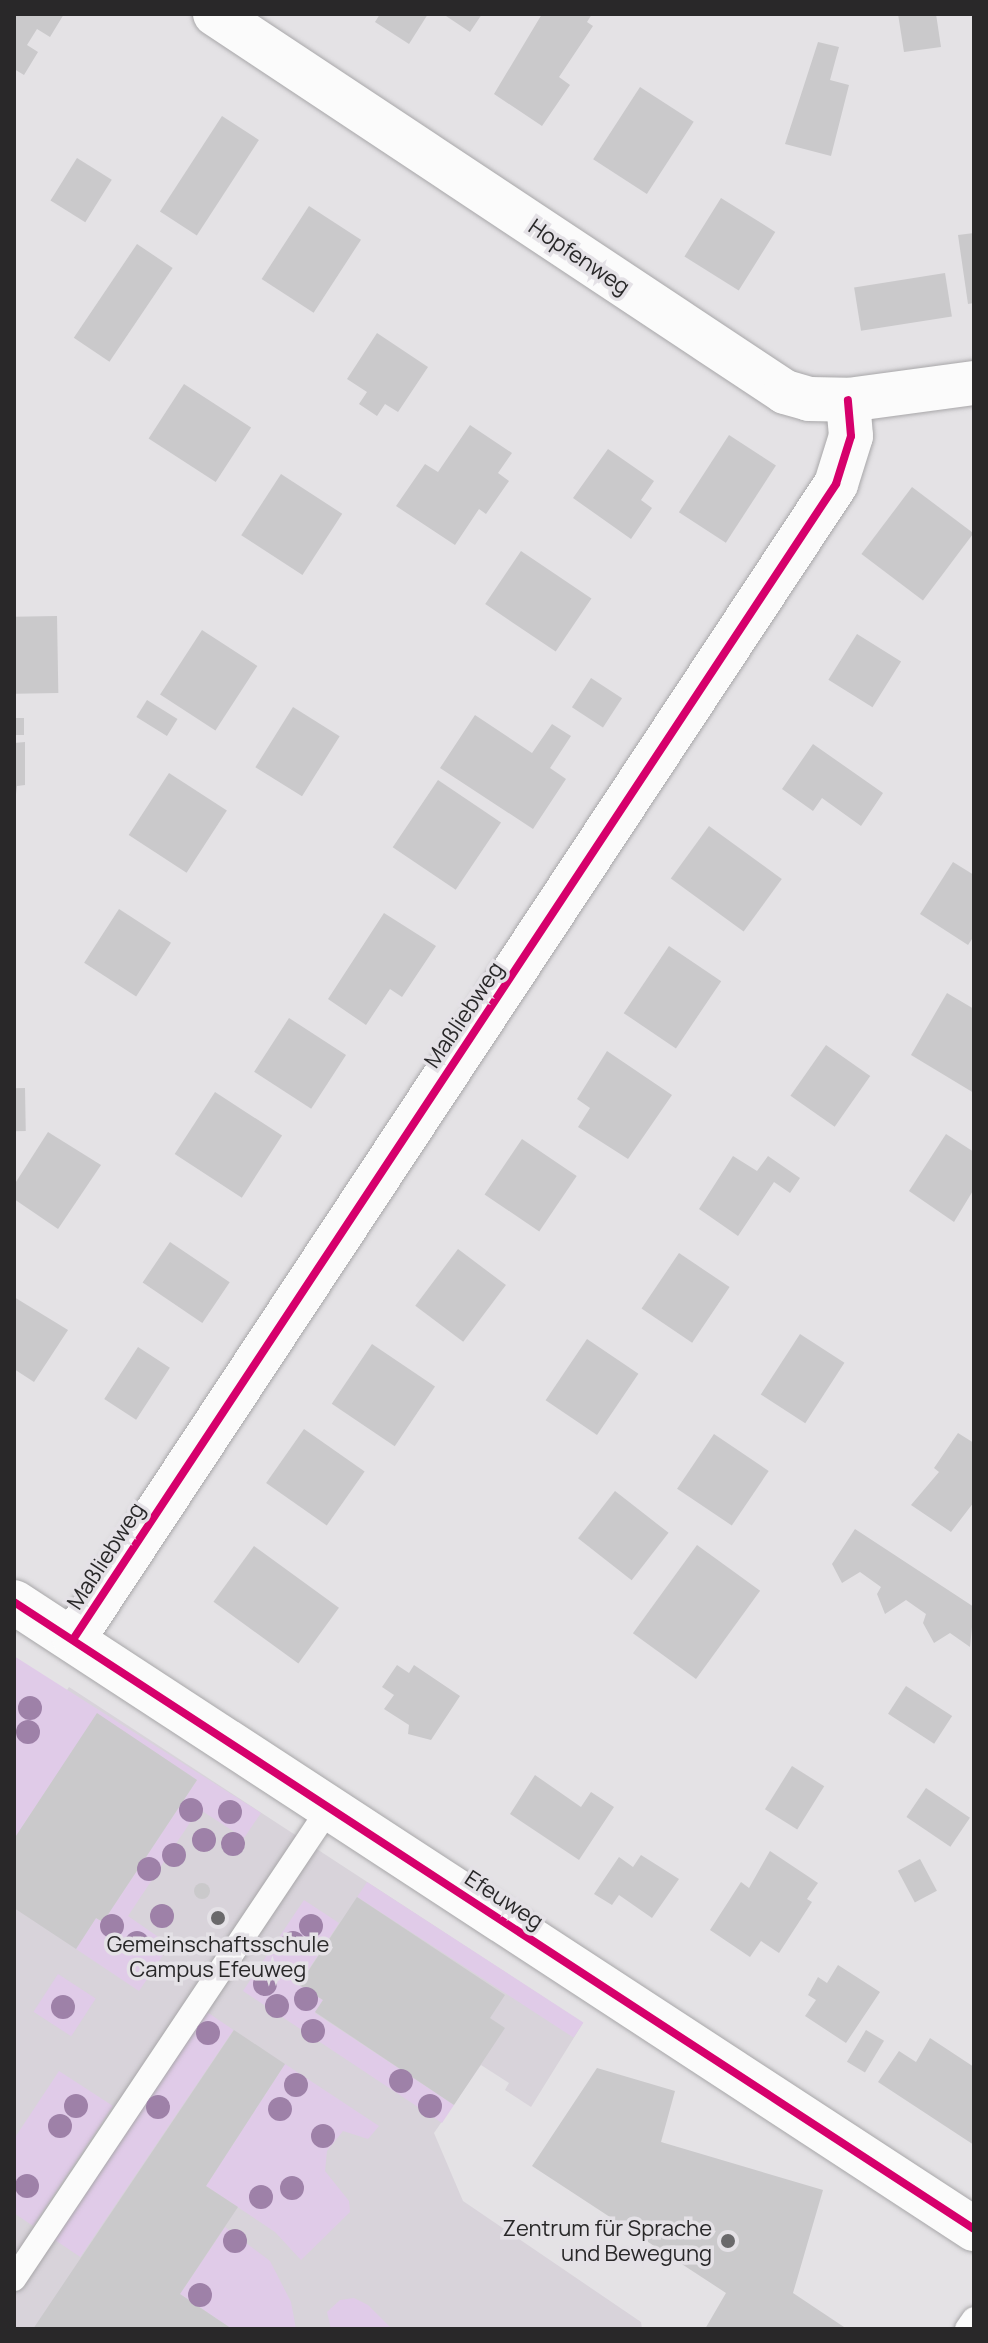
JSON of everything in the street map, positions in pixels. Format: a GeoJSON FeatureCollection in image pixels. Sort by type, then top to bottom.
{"type":"FeatureCollection","features":[{"type":"Feature","properties":{"kind":"street","name":"Hopfenweg"},"geometry":{"type":"LineString","coordinates":[[215,14],[756,375],[809,399],[848,400],[974,383]]}},
{"type":"Feature","properties":{"kind":"street","name":"Maßliebweg"},"geometry":{"type":"LineString","coordinates":[[74,1638],[836,484],[851,436],[848,400]]}},
{"type":"Feature","properties":{"kind":"street","name":"Efeuweg"},"geometry":{"type":"LineString","coordinates":[[14,1602],[74,1638],[974,2229]]}},
{"type":"Feature","properties":{"kind":"lane"},"geometry":{"type":"LineString","coordinates":[[14,2279],[330,1807]]}},
{"type":"Feature","properties":{"kind":"lane"},"geometry":{"type":"LineString","coordinates":[[967,2329],[974,2319]]}},
{"type":"Feature","properties":{"kind":"shaded area"},"geometry":{"type":"Polygon","coordinates":[[[14,1656],[261,1813],[244,1838],[199,1809],[128,1916],[170,1945],[139,1991],[76,1949],[96,1918],[103,1922],[197,1780],[97,1714],[14,1839],[14,1656]]]}},
{"type":"Feature","properties":{"kind":"shaded area","name":"Gemeinschaftsschule Campus Efeuweg"},"geometry":{"type":"Polygon","coordinates":[[[69,1687],[583,2023],[531,2107],[505,2090],[509,2083],[481,2065],[434,2133],[463,2201],[641,2322],[642,2329],[14,2329],[14,1770],[69,1687]]]}},
{"type":"Feature","properties":{"kind":"shaded area"},"geometry":{"type":"Polygon","coordinates":[[[367,1882],[583,2023],[574,2038],[357,1897],[367,1882]]]}},
{"type":"Feature","properties":{"kind":"shaded area"},"geometry":{"type":"Polygon","coordinates":[[[304,1900],[339,1923],[299,1984],[323,2000],[315,2013],[454,2105],[442,2123],[243,1991],[304,1900]]]}},
{"type":"Feature","properties":{"kind":"shaded area"},"geometry":{"type":"Polygon","coordinates":[[[58,1974],[96,1999],[71,2036],[33,2012],[58,1974]]]}},
{"type":"Feature","properties":{"kind":"shaded area"},"geometry":{"type":"Polygon","coordinates":[[[207,2012],[234,2030],[80,2257],[54,2239],[207,2012]]]}},
{"type":"Feature","properties":{"kind":"shaded area"},"geometry":{"type":"Polygon","coordinates":[[[285,2064],[379,2126],[368,2139],[343,2131],[327,2151],[325,2171],[349,2201],[350,2212],[301,2260],[275,2232],[206,2186],[285,2064]]]}},
{"type":"Feature","properties":{"kind":"shaded area"},"geometry":{"type":"Polygon","coordinates":[[[59,2071],[113,2106],[33,2226],[14,2213],[14,2139],[59,2071]]]}},
{"type":"Feature","properties":{"kind":"shaded area"},"geometry":{"type":"Polygon","coordinates":[[[225,2227],[270,2261],[291,2302],[296,2329],[232,2329],[180,2294],[225,2227]]]}},
{"type":"Feature","properties":{"kind":"shaded area"},"geometry":{"type":"Polygon","coordinates":[[[354,2298],[368,2305],[392,2329],[331,2329],[327,2312],[340,2300],[354,2298]]]}},
{"type":"Feature","properties":{"kind":"building"},"geometry":{"type":"Polygon","coordinates":[[[14,14],[64,14],[50,37],[37,29],[27,45],[38,52],[24,75],[14,69],[14,14]]]}},
{"type":"Feature","properties":{"kind":"building"},"geometry":{"type":"Polygon","coordinates":[[[380,14],[428,14],[409,44],[375,22],[380,14]]]}},
{"type":"Feature","properties":{"kind":"building"},"geometry":{"type":"Polygon","coordinates":[[[443,14],[482,14],[470,32],[443,14]]]}},
{"type":"Feature","properties":{"kind":"building"},"geometry":{"type":"Polygon","coordinates":[[[542,14],[592,14],[587,22],[593,26],[559,77],[570,85],[542,126],[494,94],[542,14]]]}},
{"type":"Feature","properties":{"kind":"building"},"geometry":{"type":"Polygon","coordinates":[[[898,14],[936,14],[941,47],[904,52],[898,14]]]}},
{"type":"Feature","properties":{"kind":"building"},"geometry":{"type":"Polygon","coordinates":[[[818,42],[839,47],[830,80],[849,85],[831,156],[785,144],[818,42]]]}},
{"type":"Feature","properties":{"kind":"building"},"geometry":{"type":"Polygon","coordinates":[[[640,87],[694,122],[647,194],[593,159],[640,87]]]}},
{"type":"Feature","properties":{"kind":"building"},"geometry":{"type":"Polygon","coordinates":[[[222,116],[259,140],[197,236],[160,212],[222,116]]]}},
{"type":"Feature","properties":{"kind":"building"},"geometry":{"type":"Polygon","coordinates":[[[77,158],[112,180],[85,222],[51,200],[77,158]]]}},
{"type":"Feature","properties":{"kind":"building"},"geometry":{"type":"Polygon","coordinates":[[[721,198],[775,232],[739,290],[684,257],[721,198]]]}},
{"type":"Feature","properties":{"kind":"building"},"geometry":{"type":"Polygon","coordinates":[[[309,206],[361,240],[314,313],[262,279],[309,206]]]}},
{"type":"Feature","properties":{"kind":"building"},"geometry":{"type":"Polygon","coordinates":[[[974,233],[974,303],[968,304],[958,235],[974,233]]]}},
{"type":"Feature","properties":{"kind":"building"},"geometry":{"type":"Polygon","coordinates":[[[137,244],[173,268],[109,362],[74,338],[137,244]]]}},
{"type":"Feature","properties":{"kind":"building"},"geometry":{"type":"Polygon","coordinates":[[[945,273],[952,316],[861,331],[854,287],[945,273]]]}},
{"type":"Feature","properties":{"kind":"building"},"geometry":{"type":"Polygon","coordinates":[[[377,333],[428,367],[398,412],[385,404],[377,416],[359,404],[367,392],[347,379],[377,333]]]}},
{"type":"Feature","properties":{"kind":"building"},"geometry":{"type":"Polygon","coordinates":[[[184,384],[251,428],[216,482],[149,439],[184,384]]]}},
{"type":"Feature","properties":{"kind":"building"},"geometry":{"type":"Polygon","coordinates":[[[470,425],[512,453],[498,473],[509,481],[486,514],[479,509],[455,545],[396,506],[425,464],[438,472],[470,425]]]}},
{"type":"Feature","properties":{"kind":"building"},"geometry":{"type":"Polygon","coordinates":[[[729,435],[776,465],[726,543],[679,512],[729,435]]]}},
{"type":"Feature","properties":{"kind":"building"},"geometry":{"type":"Polygon","coordinates":[[[608,449],[654,481],[641,500],[652,508],[631,539],[573,498],[608,449]]]}},
{"type":"Feature","properties":{"kind":"building"},"geometry":{"type":"Polygon","coordinates":[[[281,474],[342,514],[302,575],[241,535],[281,474]]]}},
{"type":"Feature","properties":{"kind":"building"},"geometry":{"type":"Polygon","coordinates":[[[912,487],[973,533],[923,600],[861,554],[912,487]]]}},
{"type":"Feature","properties":{"kind":"building"},"geometry":{"type":"Polygon","coordinates":[[[521,551],[591,599],[556,652],[485,604],[521,551]]]}},
{"type":"Feature","properties":{"kind":"building"},"geometry":{"type":"Polygon","coordinates":[[[57,616],[58,693],[15,694],[14,617],[57,616]]]}},
{"type":"Feature","properties":{"kind":"building"},"geometry":{"type":"Polygon","coordinates":[[[202,630],[257,666],[215,731],[160,695],[202,630]]]}},
{"type":"Feature","properties":{"kind":"building"},"geometry":{"type":"Polygon","coordinates":[[[857,634],[901,662],[872,707],[828,680],[857,634]]]}},
{"type":"Feature","properties":{"kind":"building"},"geometry":{"type":"Polygon","coordinates":[[[591,678],[622,698],[603,728],[572,707],[591,678]]]}},
{"type":"Feature","properties":{"kind":"building"},"geometry":{"type":"Polygon","coordinates":[[[147,700],[178,719],[167,736],[136,717],[147,700]]]}},
{"type":"Feature","properties":{"kind":"building"},"geometry":{"type":"Polygon","coordinates":[[[293,707],[340,736],[302,796],[255,767],[293,707]]]}},
{"type":"Feature","properties":{"kind":"building"},"geometry":{"type":"Polygon","coordinates":[[[475,715],[532,753],[552,724],[571,736],[550,768],[566,779],[533,829],[440,768],[475,715]]]}},
{"type":"Feature","properties":{"kind":"building"},"geometry":{"type":"Polygon","coordinates":[[[14,718],[24,718],[24,735],[14,735],[14,718]]]}},
{"type":"Feature","properties":{"kind":"building"},"geometry":{"type":"Polygon","coordinates":[[[25,742],[25,785],[17,786],[14,810],[14,743],[25,742]]]}},
{"type":"Feature","properties":{"kind":"building"},"geometry":{"type":"Polygon","coordinates":[[[813,744],[883,793],[861,826],[822,798],[813,811],[782,789],[813,744]]]}},
{"type":"Feature","properties":{"kind":"building"},"geometry":{"type":"Polygon","coordinates":[[[169,773],[227,811],[187,873],[129,835],[169,773]]]}},
{"type":"Feature","properties":{"kind":"building"},"geometry":{"type":"Polygon","coordinates":[[[438,780],[501,822],[456,890],[393,847],[438,780]]]}},
{"type":"Feature","properties":{"kind":"building"},"geometry":{"type":"Polygon","coordinates":[[[709,826],[782,879],[744,931],[671,879],[709,826]]]}},
{"type":"Feature","properties":{"kind":"building"},"geometry":{"type":"Polygon","coordinates":[[[953,862],[974,875],[974,936],[968,945],[920,914],[953,862]]]}},
{"type":"Feature","properties":{"kind":"building"},"geometry":{"type":"Polygon","coordinates":[[[119,909],[171,943],[136,996],[84,963],[119,909]]]}},
{"type":"Feature","properties":{"kind":"building"},"geometry":{"type":"Polygon","coordinates":[[[384,913],[436,946],[402,997],[390,989],[366,1025],[328,999],[384,913]]]}},
{"type":"Feature","properties":{"kind":"building"},"geometry":{"type":"Polygon","coordinates":[[[669,946],[721,981],[676,1048],[624,1013],[669,946]]]}},
{"type":"Feature","properties":{"kind":"building"},"geometry":{"type":"Polygon","coordinates":[[[947,993],[974,1009],[974,1093],[911,1055],[947,993]]]}},
{"type":"Feature","properties":{"kind":"building"},"geometry":{"type":"Polygon","coordinates":[[[289,1018],[346,1055],[311,1109],[254,1072],[289,1018]]]}},
{"type":"Feature","properties":{"kind":"building"},"geometry":{"type":"Polygon","coordinates":[[[826,1045],[870,1076],[835,1127],[790,1096],[826,1045]]]}},
{"type":"Feature","properties":{"kind":"building"},"geometry":{"type":"Polygon","coordinates":[[[607,1051],[672,1095],[628,1159],[578,1127],[590,1108],[577,1099],[607,1051]]]}},
{"type":"Feature","properties":{"kind":"building"},"geometry":{"type":"Polygon","coordinates":[[[14,1088],[25,1088],[26,1131],[15,1131],[14,1088]]]}},
{"type":"Feature","properties":{"kind":"building"},"geometry":{"type":"Polygon","coordinates":[[[215,1092],[282,1136],[242,1198],[175,1154],[215,1092]]]}},
{"type":"Feature","properties":{"kind":"building"},"geometry":{"type":"Polygon","coordinates":[[[48,1132],[101,1165],[58,1229],[14,1199],[14,1185],[48,1132]]]}},
{"type":"Feature","properties":{"kind":"building"},"geometry":{"type":"Polygon","coordinates":[[[946,1134],[974,1152],[974,1189],[954,1222],[909,1191],[946,1134]]]}},
{"type":"Feature","properties":{"kind":"building"},"geometry":{"type":"Polygon","coordinates":[[[522,1139],[577,1176],[539,1231],[485,1195],[522,1139]]]}},
{"type":"Feature","properties":{"kind":"building"},"geometry":{"type":"Polygon","coordinates":[[[733,1156],[757,1171],[768,1156],[800,1178],[790,1193],[774,1182],[738,1236],[699,1209],[733,1156]]]}},
{"type":"Feature","properties":{"kind":"building"},"geometry":{"type":"Polygon","coordinates":[[[170,1242],[230,1282],[202,1323],[143,1283],[170,1242]]]}},
{"type":"Feature","properties":{"kind":"building"},"geometry":{"type":"Polygon","coordinates":[[[458,1249],[506,1285],[463,1342],[415,1306],[458,1249]]]}},
{"type":"Feature","properties":{"kind":"building"},"geometry":{"type":"Polygon","coordinates":[[[679,1253],[730,1287],[692,1343],[642,1309],[679,1253]]]}},
{"type":"Feature","properties":{"kind":"building"},"geometry":{"type":"Polygon","coordinates":[[[14,1297],[68,1330],[34,1382],[14,1369],[14,1297]]]}},
{"type":"Feature","properties":{"kind":"building"},"geometry":{"type":"Polygon","coordinates":[[[800,1334],[844,1363],[805,1423],[761,1394],[800,1334]]]}},
{"type":"Feature","properties":{"kind":"building"},"geometry":{"type":"Polygon","coordinates":[[[587,1339],[638,1374],[597,1435],[546,1400],[587,1339]]]}},
{"type":"Feature","properties":{"kind":"building"},"geometry":{"type":"Polygon","coordinates":[[[372,1344],[435,1386],[395,1446],[332,1404],[372,1344]]]}},
{"type":"Feature","properties":{"kind":"building"},"geometry":{"type":"Polygon","coordinates":[[[138,1347],[170,1368],[136,1420],[104,1399],[138,1347]]]}},
{"type":"Feature","properties":{"kind":"building"},"geometry":{"type":"Polygon","coordinates":[[[304,1429],[365,1471],[327,1526],[266,1483],[304,1429]]]}},
{"type":"Feature","properties":{"kind":"building"},"geometry":{"type":"Polygon","coordinates":[[[958,1433],[974,1443],[974,1502],[951,1532],[911,1505],[939,1472],[934,1468],[958,1433]]]}},
{"type":"Feature","properties":{"kind":"building"},"geometry":{"type":"Polygon","coordinates":[[[714,1434],[769,1471],[732,1526],[677,1489],[714,1434]]]}},
{"type":"Feature","properties":{"kind":"building"},"geometry":{"type":"Polygon","coordinates":[[[615,1491],[669,1533],[632,1580],[578,1538],[615,1491]]]}},
{"type":"Feature","properties":{"kind":"building"},"geometry":{"type":"Polygon","coordinates":[[[855,1529],[974,1607],[970,1647],[950,1633],[934,1643],[923,1623],[926,1614],[906,1600],[885,1614],[877,1594],[881,1587],[860,1572],[842,1583],[832,1564],[855,1529]]]}},
{"type":"Feature","properties":{"kind":"building"},"geometry":{"type":"Polygon","coordinates":[[[697,1545],[760,1591],[696,1679],[633,1633],[697,1545]]]}},
{"type":"Feature","properties":{"kind":"building"},"geometry":{"type":"Polygon","coordinates":[[[254,1546],[339,1608],[298,1664],[213,1602],[254,1546]]]}},
{"type":"Feature","properties":{"kind":"building"},"geometry":{"type":"Polygon","coordinates":[[[397,1665],[409,1673],[414,1665],[460,1696],[431,1740],[408,1734],[409,1725],[384,1709],[394,1695],[382,1687],[397,1665]]]}},
{"type":"Feature","properties":{"kind":"building"},"geometry":{"type":"Polygon","coordinates":[[[906,1686],[952,1716],[934,1744],[888,1714],[906,1686]]]}},
{"type":"Feature","properties":{"kind":"building"},"geometry":{"type":"Polygon","coordinates":[[[97,1713],[197,1780],[103,1922],[96,1918],[76,1949],[14,1908],[14,1839],[97,1713]]]}},
{"type":"Feature","properties":{"kind":"building"},"geometry":{"type":"Polygon","coordinates":[[[792,1766],[824,1786],[797,1829],[765,1809],[792,1766]]]}},
{"type":"Feature","properties":{"kind":"building"},"geometry":{"type":"Polygon","coordinates":[[[535,1775],[581,1807],[591,1792],[614,1807],[579,1860],[510,1814],[535,1775]]]}},
{"type":"Feature","properties":{"kind":"building"},"geometry":{"type":"Polygon","coordinates":[[[926,1788],[970,1818],[950,1847],[906,1817],[926,1788]]]}},
{"type":"Feature","properties":{"kind":"building"},"geometry":{"type":"Polygon","coordinates":[[[770,1851],[818,1883],[807,1899],[812,1902],[779,1953],[761,1941],[750,1957],[710,1930],[741,1882],[749,1888],[770,1851]]]}},
{"type":"Feature","properties":{"kind":"building"},"geometry":{"type":"Polygon","coordinates":[[[641,1855],[679,1879],[652,1918],[619,1895],[612,1905],[594,1894],[619,1857],[633,1867],[641,1855]]]}},
{"type":"Feature","properties":{"kind":"building"},"geometry":{"type":"Polygon","coordinates":[[[920,1859],[937,1891],[915,1903],[898,1871],[920,1859]]]}},
{"type":"Feature","properties":{"kind":"building"},"geometry":{"type":"Polygon","coordinates":[[[199,1883],[205,1883],[210,1891],[208,1897],[199,1899],[194,1894],[194,1888],[199,1883]]]}},
{"type":"Feature","properties":{"kind":"building"},"geometry":{"type":"Polygon","coordinates":[[[357,1897],[505,1995],[490,2018],[505,2028],[454,2105],[315,2012],[323,2000],[299,1985],[357,1897]]]}},
{"type":"Feature","properties":{"kind":"building"},"geometry":{"type":"Polygon","coordinates":[[[838,1965],[880,1992],[846,2043],[805,2016],[816,2000],[808,1995],[818,1977],[827,1983],[838,1965]]]}},
{"type":"Feature","properties":{"kind":"building"},"geometry":{"type":"Polygon","coordinates":[[[234,2030],[285,2064],[206,2186],[238,2207],[180,2294],[232,2329],[33,2329],[234,2030]]]}},
{"type":"Feature","properties":{"kind":"building"},"geometry":{"type":"Polygon","coordinates":[[[866,2030],[884,2041],[865,2073],[847,2062],[866,2030]]]}},
{"type":"Feature","properties":{"kind":"building"},"geometry":{"type":"Polygon","coordinates":[[[930,2038],[974,2067],[974,2145],[878,2082],[899,2051],[916,2062],[930,2038]]]}},
{"type":"Feature","properties":{"kind":"building","name":"Zentrum für Sprache und Bewegung"},"geometry":{"type":"Polygon","coordinates":[[[597,2068],[675,2091],[661,2142],[823,2190],[793,2293],[847,2329],[705,2329],[726,2293],[532,2166],[597,2068]]]}},
{"type":"Feature","properties":{"kind":"cycle path"},"geometry":{"type":"LineString","coordinates":[[74,1638],[836,484],[851,436],[848,400]]}},
{"type":"Feature","properties":{"kind":"cycle path"},"geometry":{"type":"LineString","coordinates":[[14,1602],[974,2229]]}},
{"type":"Feature","properties":{"kind":"place","name":"Gemeinschaftsschule Campus Efeuweg"},"geometry":{"type":"Point","coordinates":[218,1918]}},
{"type":"Feature","properties":{"kind":"place","name":"Zentrum für Sprache und Bewegung"},"geometry":{"type":"Point","coordinates":[728,2241]}}]}
